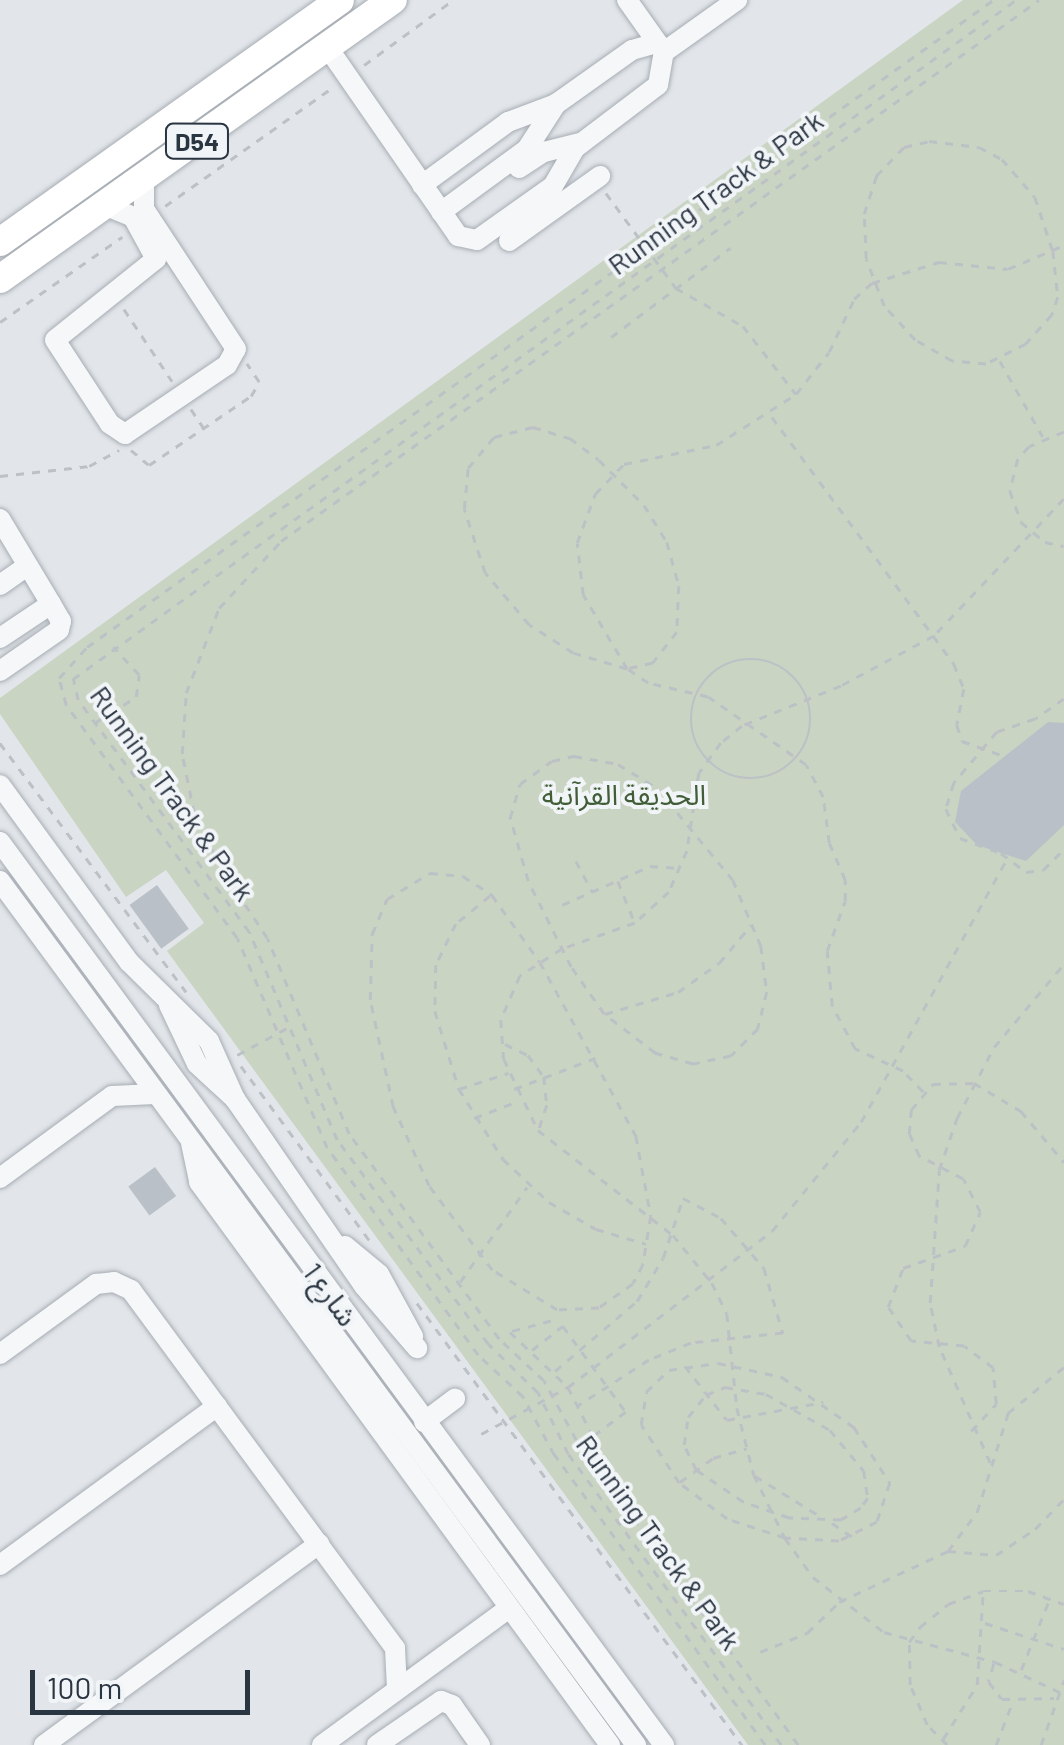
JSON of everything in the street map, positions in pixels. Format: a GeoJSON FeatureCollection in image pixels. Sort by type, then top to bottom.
{"type":"FeatureCollection","features":[{"type":"Feature","properties":{"kind":"main road","name":"D54"},"geometry":{"type":"LineString","coordinates":[[0,242],[340,0]]}},
{"type":"Feature","properties":{"kind":"main road","name":"D54"},"geometry":{"type":"LineString","coordinates":[[0,279],[328,48],[361,13],[393,0]]}},
{"type":"Feature","properties":{"kind":"main road"},"geometry":{"type":"LineString","coordinates":[[68,230],[102,192],[303,48],[304,26]]}},
{"type":"Feature","properties":{"kind":"street"},"geometry":{"type":"LineString","coordinates":[[444,216],[539,155],[581,142],[658,85],[661,48],[627,0]]}},
{"type":"Feature","properties":{"kind":"street"},"geometry":{"type":"LineString","coordinates":[[422,185],[508,122],[556,104],[621,57],[661,48],[737,0]]}},
{"type":"Feature","properties":{"kind":"street"},"geometry":{"type":"LineString","coordinates":[[328,48],[458,236],[477,240],[559,194],[598,178]]}},
{"type":"Feature","properties":{"kind":"street"},"geometry":{"type":"LineString","coordinates":[[444,216],[527,149],[556,104]]}},
{"type":"Feature","properties":{"kind":"street"},"geometry":{"type":"LineString","coordinates":[[508,241],[559,194],[581,142]]}},
{"type":"Feature","properties":{"kind":"street"},"geometry":{"type":"LineString","coordinates":[[104,206],[124,210],[144,221],[236,349],[232,360],[131,432],[110,424],[55,340],[156,259],[144,221],[140,198],[144,178]]}},
{"type":"Feature","properties":{"kind":"street"},"geometry":{"type":"LineString","coordinates":[[0,519],[51,604],[59,630],[0,671]]}},
{"type":"Feature","properties":{"kind":"street"},"geometry":{"type":"LineString","coordinates":[[0,585],[26,567]]}},
{"type":"Feature","properties":{"kind":"street"},"geometry":{"type":"LineString","coordinates":[[0,638],[51,604]]}},
{"type":"Feature","properties":{"kind":"street"},"geometry":{"type":"LineString","coordinates":[[0,785],[178,1000],[208,1041],[235,1099],[338,1242],[364,1286],[417,1348],[389,1288],[338,1242]]}},
{"type":"Feature","properties":{"kind":"street","name":"شارع 1"},"geometry":{"type":"LineString","coordinates":[[0,842],[664,1745]]}},
{"type":"Feature","properties":{"kind":"street","name":"شارع 1"},"geometry":{"type":"LineString","coordinates":[[4,895],[127,1054],[636,1745]]}},
{"type":"Feature","properties":{"kind":"street"},"geometry":{"type":"LineString","coordinates":[[138,1030],[178,1000]]}},
{"type":"Feature","properties":{"kind":"street"},"geometry":{"type":"LineString","coordinates":[[112,1096],[127,1054]]}},
{"type":"Feature","properties":{"kind":"street"},"geometry":{"type":"LineString","coordinates":[[0,1178],[112,1096],[155,1094]]}},
{"type":"Feature","properties":{"kind":"street"},"geometry":{"type":"LineString","coordinates":[[191,1142],[199,1182],[610,1745]]}},
{"type":"Feature","properties":{"kind":"street"},"geometry":{"type":"LineString","coordinates":[[0,1354],[88,1289],[114,1282],[131,1290],[395,1648],[434,1662]]}},
{"type":"Feature","properties":{"kind":"street"},"geometry":{"type":"LineString","coordinates":[[366,1380],[376,1428]]}},
{"type":"Feature","properties":{"kind":"street"},"geometry":{"type":"LineString","coordinates":[[424,1422],[455,1400]]}},
{"type":"Feature","properties":{"kind":"street"},"geometry":{"type":"LineString","coordinates":[[0,1565],[217,1406]]}},
{"type":"Feature","properties":{"kind":"street"},"geometry":{"type":"LineString","coordinates":[[44,1745],[318,1544]]}},
{"type":"Feature","properties":{"kind":"street"},"geometry":{"type":"LineString","coordinates":[[322,1745],[509,1608]]}},
{"type":"Feature","properties":{"kind":"street"},"geometry":{"type":"LineString","coordinates":[[395,1648],[397,1690]]}},
{"type":"Feature","properties":{"kind":"street"},"geometry":{"type":"LineString","coordinates":[[378,1745],[441,1701],[452,1705],[480,1745]]}},
{"type":"Feature","properties":{"kind":"path"},"geometry":{"type":"LineString","coordinates":[[0,322],[454,0]]}},
{"type":"Feature","properties":{"kind":"path"},"geometry":{"type":"LineString","coordinates":[[765,1745],[554,1456],[530,1408],[478,1355],[327,1148],[231,928],[61,697],[62,669],[993,0]]}},
{"type":"Feature","properties":{"kind":"path","name":"Running Track & Park"},"geometry":{"type":"LineString","coordinates":[[781,1745],[568,1454],[544,1403],[488,1344],[337,1140],[243,922],[74,693],[74,679],[112,646],[1016,0]]}},
{"type":"Feature","properties":{"kind":"path"},"geometry":{"type":"LineString","coordinates":[[798,1745],[576,1440],[554,1396],[459,1284],[340,1119],[267,938],[206,842],[182,754],[186,693],[211,622],[258,561],[1039,0]]}},
{"type":"Feature","properties":{"kind":"path"},"geometry":{"type":"LineString","coordinates":[[929,140],[967,144],[1002,159],[1034,197],[1053,251],[1058,297],[1052,315],[999,360],[972,366],[933,352],[900,326],[872,283],[864,214],[868,194],[888,159],[929,140]]}},
{"type":"Feature","properties":{"kind":"path"},"geometry":{"type":"LineString","coordinates":[[598,178],[676,288],[743,326],[796,394]]}},
{"type":"Feature","properties":{"kind":"path"},"geometry":{"type":"LineString","coordinates":[[627,669],[583,595],[577,570],[583,518],[613,474],[638,458],[716,445],[771,416],[796,394],[829,352],[854,300],[872,283],[920,264],[1008,269],[1064,245]]}},
{"type":"Feature","properties":{"kind":"path"},"geometry":{"type":"LineString","coordinates":[[611,337],[730,248]]}},
{"type":"Feature","properties":{"kind":"path"},"geometry":{"type":"LineString","coordinates":[[112,292],[204,428]]}},
{"type":"Feature","properties":{"kind":"path"},"geometry":{"type":"LineString","coordinates":[[0,476],[97,464],[126,444],[149,465],[259,388],[236,349]]}},
{"type":"Feature","properties":{"kind":"path"},"geometry":{"type":"LineString","coordinates":[[999,360],[1043,438]]}},
{"type":"Feature","properties":{"kind":"path"},"geometry":{"type":"LineString","coordinates":[[771,416],[960,676],[957,733],[983,751],[1007,756]]}},
{"type":"Feature","properties":{"kind":"path"},"geometry":{"type":"LineString","coordinates":[[627,669],[653,662],[672,645],[678,586],[656,523],[613,474],[553,431],[512,429],[478,451],[463,488],[476,553],[512,610],[573,653],[627,669],[648,684],[718,702],[742,726],[798,756],[823,798],[828,843],[845,880],[845,902],[827,951],[832,1006],[855,1049],[894,1067],[922,1092]]}},
{"type":"Feature","properties":{"kind":"path"},"geometry":{"type":"LineString","coordinates":[[1064,432],[1029,446],[1011,474],[1013,508],[1032,534],[1064,546]]}},
{"type":"Feature","properties":{"kind":"path"},"geometry":{"type":"LineString","coordinates":[[1064,499],[934,636],[808,699],[742,726],[707,760],[689,820],[681,868],[669,892],[634,923],[562,949],[540,962],[506,996],[503,1044],[514,1088],[538,1130],[673,1235],[712,1282],[731,1334],[740,1421],[754,1476],[784,1538],[839,1602],[909,1642],[1021,1671],[1064,1694]]}},
{"type":"Feature","properties":{"kind":"path"},"geometry":{"type":"LineString","coordinates":[[95,723],[136,697],[139,675],[112,646]]}},
{"type":"Feature","properties":{"kind":"path"},"geometry":{"type":"LineString","coordinates":[[754,659],[787,670],[808,699],[812,723],[798,756],[778,773],[754,780],[728,775],[707,760],[692,729],[698,695],[720,668],[754,659]]}},
{"type":"Feature","properties":{"kind":"path"},"geometry":{"type":"LineString","coordinates":[[1064,699],[1035,720],[1001,729],[951,787],[947,817],[966,842],[1008,857],[1037,873],[1064,849]]}},
{"type":"Feature","properties":{"kind":"path"},"geometry":{"type":"LineString","coordinates":[[0,743],[178,1000]]}},
{"type":"Feature","properties":{"kind":"path"},"geometry":{"type":"LineString","coordinates":[[596,757],[638,774],[689,820],[732,880],[752,924],[766,969],[765,1011],[746,1044],[731,1056],[694,1064],[674,1061],[636,1043],[604,1014],[562,949],[528,881],[510,818],[520,784],[552,761],[596,757]]}},
{"type":"Feature","properties":{"kind":"path"},"geometry":{"type":"LineString","coordinates":[[480,1434],[502,1419],[544,1403],[712,1282],[751,1250],[809,1190],[894,1067],[1008,857]]}},
{"type":"Feature","properties":{"kind":"path"},"geometry":{"type":"LineString","coordinates":[[576,861],[592,891]]}},
{"type":"Feature","properties":{"kind":"path"},"geometry":{"type":"LineString","coordinates":[[562,905],[650,866],[681,868]]}},
{"type":"Feature","properties":{"kind":"path"},"geometry":{"type":"LineString","coordinates":[[446,872],[492,895],[540,962],[636,1136],[651,1216],[647,1244],[633,1284],[609,1304],[578,1312],[522,1293],[479,1255],[409,1148],[393,1107],[368,978],[378,913],[399,886],[446,872]]}},
{"type":"Feature","properties":{"kind":"path"},"geometry":{"type":"LineString","coordinates":[[617,879],[634,923]]}},
{"type":"Feature","properties":{"kind":"path"},"geometry":{"type":"LineString","coordinates":[[492,895],[456,924],[436,965],[435,1011],[459,1090],[474,1118],[529,1184],[572,1217],[647,1244]]}},
{"type":"Feature","properties":{"kind":"path"},"geometry":{"type":"LineString","coordinates":[[604,1014],[688,985],[752,924]]}},
{"type":"Feature","properties":{"kind":"path"},"geometry":{"type":"LineString","coordinates":[[990,1464],[971,1431],[939,1347],[929,1257],[939,1170],[974,1083],[1017,1013],[1064,964]]}},
{"type":"Feature","properties":{"kind":"path"},"geometry":{"type":"LineString","coordinates":[[289,1027],[234,1057],[374,1246]]}},
{"type":"Feature","properties":{"kind":"path"},"geometry":{"type":"LineString","coordinates":[[503,1044],[528,1055],[544,1077],[547,1104],[538,1130]]}},
{"type":"Feature","properties":{"kind":"path"},"geometry":{"type":"LineString","coordinates":[[514,1088],[596,1058]]}},
{"type":"Feature","properties":{"kind":"path"},"geometry":{"type":"LineString","coordinates":[[459,1090],[509,1072]]}},
{"type":"Feature","properties":{"kind":"path"},"geometry":{"type":"LineString","coordinates":[[971,1431],[996,1404],[992,1368],[964,1346],[939,1347],[911,1341],[888,1307],[894,1279],[929,1257],[965,1246],[980,1212],[963,1178],[939,1170],[919,1156],[909,1134],[910,1110],[922,1092],[942,1080],[974,1083],[1021,1111],[1064,1162]]}},
{"type":"Feature","properties":{"kind":"path"},"geometry":{"type":"LineString","coordinates":[[474,1118],[520,1101]]}},
{"type":"Feature","properties":{"kind":"path"},"geometry":{"type":"LineString","coordinates":[[459,1284],[529,1184]]}},
{"type":"Feature","properties":{"kind":"path"},"geometry":{"type":"LineString","coordinates":[[555,1371],[637,1301],[673,1235],[683,1198],[722,1218],[751,1250],[774,1288],[784,1334],[731,1334],[671,1350],[578,1406]]}},
{"type":"Feature","properties":{"kind":"path"},"geometry":{"type":"LineString","coordinates":[[409,1293],[742,1745]]}},
{"type":"Feature","properties":{"kind":"path"},"geometry":{"type":"LineString","coordinates":[[552,1321],[510,1332],[568,1387],[590,1438],[602,1454]]}},
{"type":"Feature","properties":{"kind":"path"},"geometry":{"type":"LineString","coordinates":[[530,1351],[563,1326],[626,1412],[590,1438]]}},
{"type":"Feature","properties":{"kind":"path"},"geometry":{"type":"LineString","coordinates":[[734,1364],[782,1377],[825,1402],[868,1442],[890,1484],[885,1511],[853,1537],[823,1543],[784,1538],[727,1519],[679,1483],[650,1446],[641,1408],[655,1379],[684,1365],[734,1364]]}},
{"type":"Feature","properties":{"kind":"path"},"geometry":{"type":"LineString","coordinates":[[684,1365],[722,1416],[740,1421],[825,1402]]}},
{"type":"Feature","properties":{"kind":"path"},"geometry":{"type":"LineString","coordinates":[[760,1652],[807,1633],[839,1602],[927,1566],[948,1551],[977,1512],[1008,1413],[1064,1367]]}},
{"type":"Feature","properties":{"kind":"path"},"geometry":{"type":"LineString","coordinates":[[736,1387],[798,1408],[844,1444],[868,1484],[862,1508],[829,1521],[770,1513],[696,1470],[684,1430],[706,1395],[736,1387]]}},
{"type":"Feature","properties":{"kind":"path"},"geometry":{"type":"LineString","coordinates":[[679,1483],[696,1470],[747,1448]]}},
{"type":"Feature","properties":{"kind":"path"},"geometry":{"type":"LineString","coordinates":[[754,1476],[853,1537]]}},
{"type":"Feature","properties":{"kind":"path"},"geometry":{"type":"LineString","coordinates":[[948,1551],[996,1555],[1064,1499]]}},
{"type":"Feature","properties":{"kind":"path"},"geometry":{"type":"LineString","coordinates":[[942,1740],[972,1697],[982,1660],[983,1591]]}},
{"type":"Feature","properties":{"kind":"path"},"geometry":{"type":"LineString","coordinates":[[948,1745],[916,1706],[909,1642],[933,1614],[983,1591],[1050,1597],[1064,1604]]}},
{"type":"Feature","properties":{"kind":"path"},"geometry":{"type":"LineString","coordinates":[[1021,1671],[1050,1597]]}},
{"type":"Feature","properties":{"kind":"path"},"geometry":{"type":"LineString","coordinates":[[983,1622],[1035,1634],[1064,1649]]}},
{"type":"Feature","properties":{"kind":"path"},"geometry":{"type":"LineString","coordinates":[[994,1662],[989,1682],[1012,1702],[1054,1698]]}},
{"type":"Feature","properties":{"kind":"path"},"geometry":{"type":"LineString","coordinates":[[1041,1745],[1056,1690],[1064,1680]]}},
{"type":"Feature","properties":{"kind":"path"},"geometry":{"type":"LineString","coordinates":[[996,1745],[1012,1702]]}},
{"type":"Feature","properties":{"kind":"green space","name":"الحديقة القرآنية"},"geometry":{"type":"Polygon","coordinates":[[[963,0],[1064,0],[1064,1745],[748,1745],[167,951],[204,923],[166,870],[126,897],[0,714],[0,698],[963,0]]]}},
{"type":"Feature","properties":{"kind":"building"},"geometry":{"type":"Polygon","coordinates":[[[1048,722],[1064,723],[1064,825],[1026,861],[977,845],[955,822],[961,791],[1048,722]]]}},
{"type":"Feature","properties":{"kind":"building"},"geometry":{"type":"Polygon","coordinates":[[[157,885],[189,929],[161,949],[129,905],[157,885]]]}},
{"type":"Feature","properties":{"kind":"building"},"geometry":{"type":"Polygon","coordinates":[[[155,1167],[176,1196],[149,1216],[128,1186],[155,1167]]]}}]}
